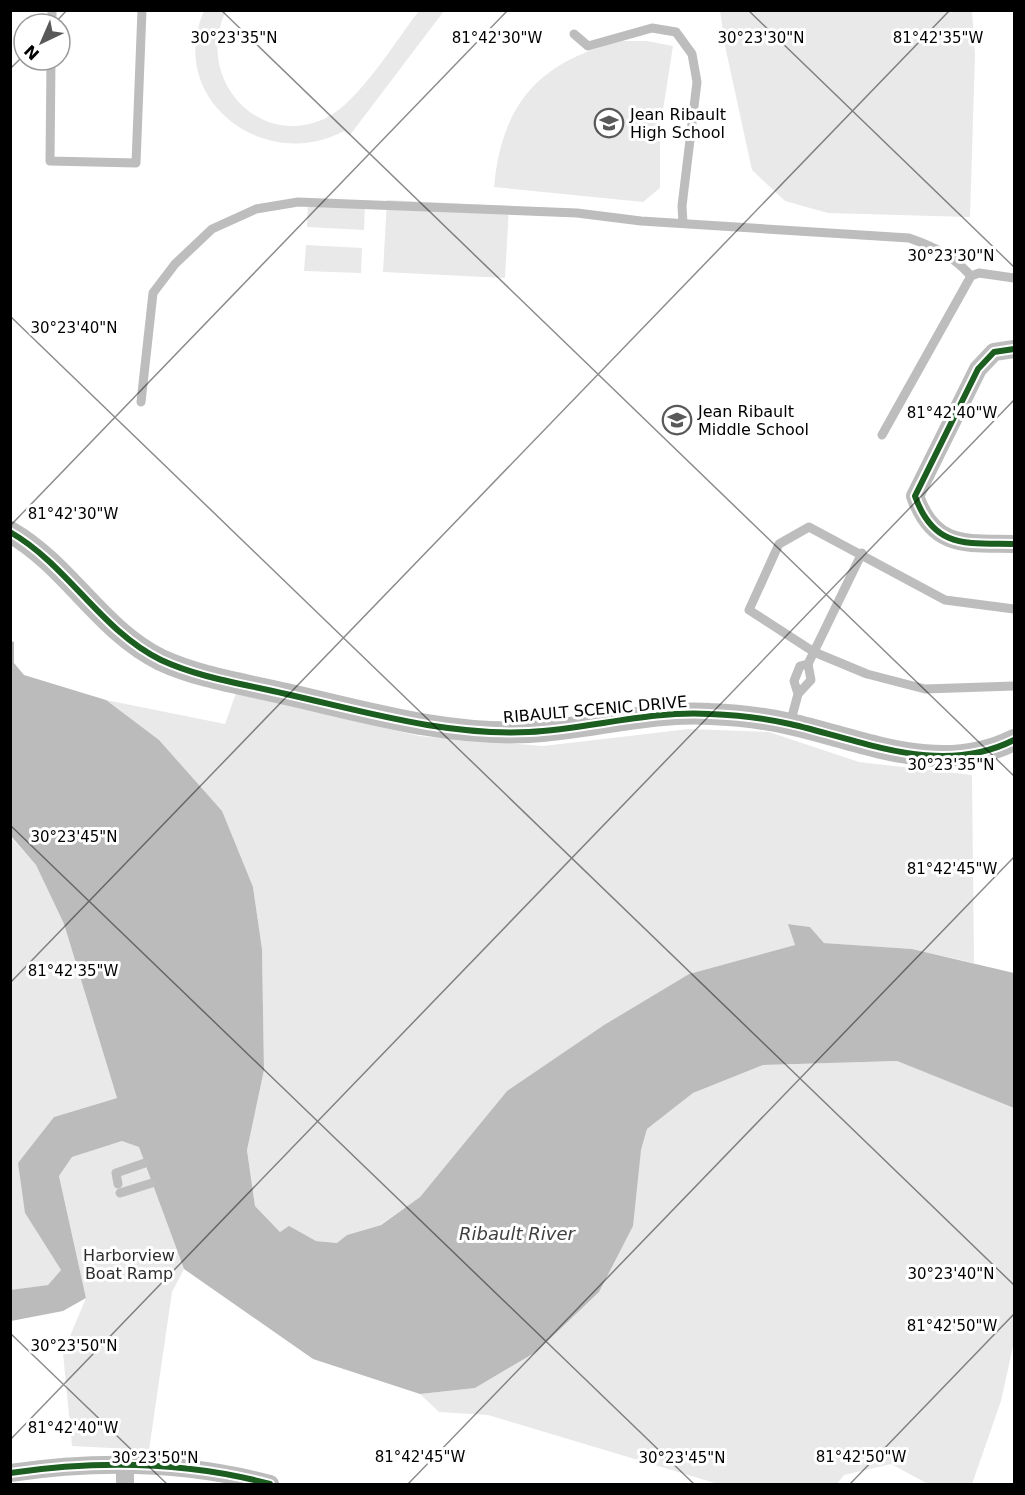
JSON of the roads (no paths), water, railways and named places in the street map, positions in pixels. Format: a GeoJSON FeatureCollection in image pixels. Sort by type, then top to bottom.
{"type":"FeatureCollection","features":[{"type":"Feature","properties":{"kind":"street"},"geometry":{"type":"LineString","coordinates":[[1014,350],[994,352],[978,369],[915,496],[928,521],[955,542],[1014,544]]}},
{"type":"Feature","properties":{"kind":"street","name":"RIBAULT SCENIC DRIVE"},"geometry":{"type":"LineString","coordinates":[[10,532],[48,561],[135,644],[161,659],[216,678],[414,724],[456,729],[530,732],[675,714],[707,713],[790,724],[901,753],[940,758],[970,756],[1014,740]]}},
{"type":"Feature","properties":{"kind":"street"},"geometry":{"type":"LineString","coordinates":[[10,1473],[69,1464],[154,1464],[202,1469],[270,1485]]}},
{"type":"Feature","properties":{"kind":"street"},"geometry":{"type":"LineString","coordinates":[[125,1465],[125,1485]]}},
{"type":"Feature","properties":{"kind":"lane"},"geometry":{"type":"LineString","coordinates":[[51,72],[50,161],[136,163],[142,10]]}},
{"type":"Feature","properties":{"kind":"lane"},"geometry":{"type":"LineString","coordinates":[[574,34],[588,46],[652,27],[676,32],[692,54],[697,82],[682,206],[683,223]]}},
{"type":"Feature","properties":{"kind":"lane"},"geometry":{"type":"LineString","coordinates":[[141,402],[153,293],[176,264],[212,229],[256,209],[298,202],[577,213],[683,223],[909,238],[946,253],[957,260],[971,276]]}},
{"type":"Feature","properties":{"kind":"lane"},"geometry":{"type":"LineString","coordinates":[[882,435],[971,276],[979,273],[1014,278]]}},
{"type":"Feature","properties":{"kind":"lane"},"geometry":{"type":"LineString","coordinates":[[1014,609],[945,600],[862,553],[809,527],[779,544],[749,610],[814,652],[867,674],[925,689],[1014,686]]}},
{"type":"Feature","properties":{"kind":"lane"},"geometry":{"type":"LineString","coordinates":[[790,724],[798,694],[811,680],[808,664],[862,553]]}},
{"type":"Feature","properties":{"kind":"lane"},"geometry":{"type":"LineString","coordinates":[[798,694],[794,681],[800,666],[808,664]]}},
{"type":"Feature","properties":{"kind":"lane"},"geometry":{"type":"LineString","coordinates":[[145,1163],[116,1173],[119,1188],[152,1183]]}},
{"type":"Feature","properties":{"kind":"water","name":"Ribault River"},"geometry":{"type":"Polygon","coordinates":[[[11,641],[14,642],[14,663],[24,675],[106,700],[159,740],[222,811],[253,887],[262,949],[264,1070],[247,1150],[255,1206],[280,1232],[289,1226],[316,1241],[337,1243],[347,1235],[381,1225],[420,1197],[507,1091],[604,1025],[689,974],[795,945],[788,924],[810,927],[824,943],[912,949],[1014,973],[1014,1108],[897,1061],[763,1065],[693,1093],[647,1129],[641,1150],[633,1226],[599,1292],[536,1352],[475,1388],[420,1394],[313,1359],[184,1269],[139,1147],[122,1141],[72,1157],[59,1176],[86,1298],[63,1311],[11,1321],[10,1290],[48,1285],[61,1270],[25,1213],[18,1163],[54,1117],[117,1098],[64,924],[36,865],[11,836],[11,641]]]}},
{"type":"Feature","properties":{"kind":"place","name":"Jean Ribault High School"},"geometry":{"type":"Point","coordinates":[609,123]}},
{"type":"Feature","properties":{"kind":"place","name":"Jean Ribault Middle School"},"geometry":{"type":"Point","coordinates":[677,420]}},
{"type":"Feature","properties":{"kind":"park label","name":"Harborview Boat Ramp"},"geometry":{"type":"Point","coordinates":[129,1264]}}]}
